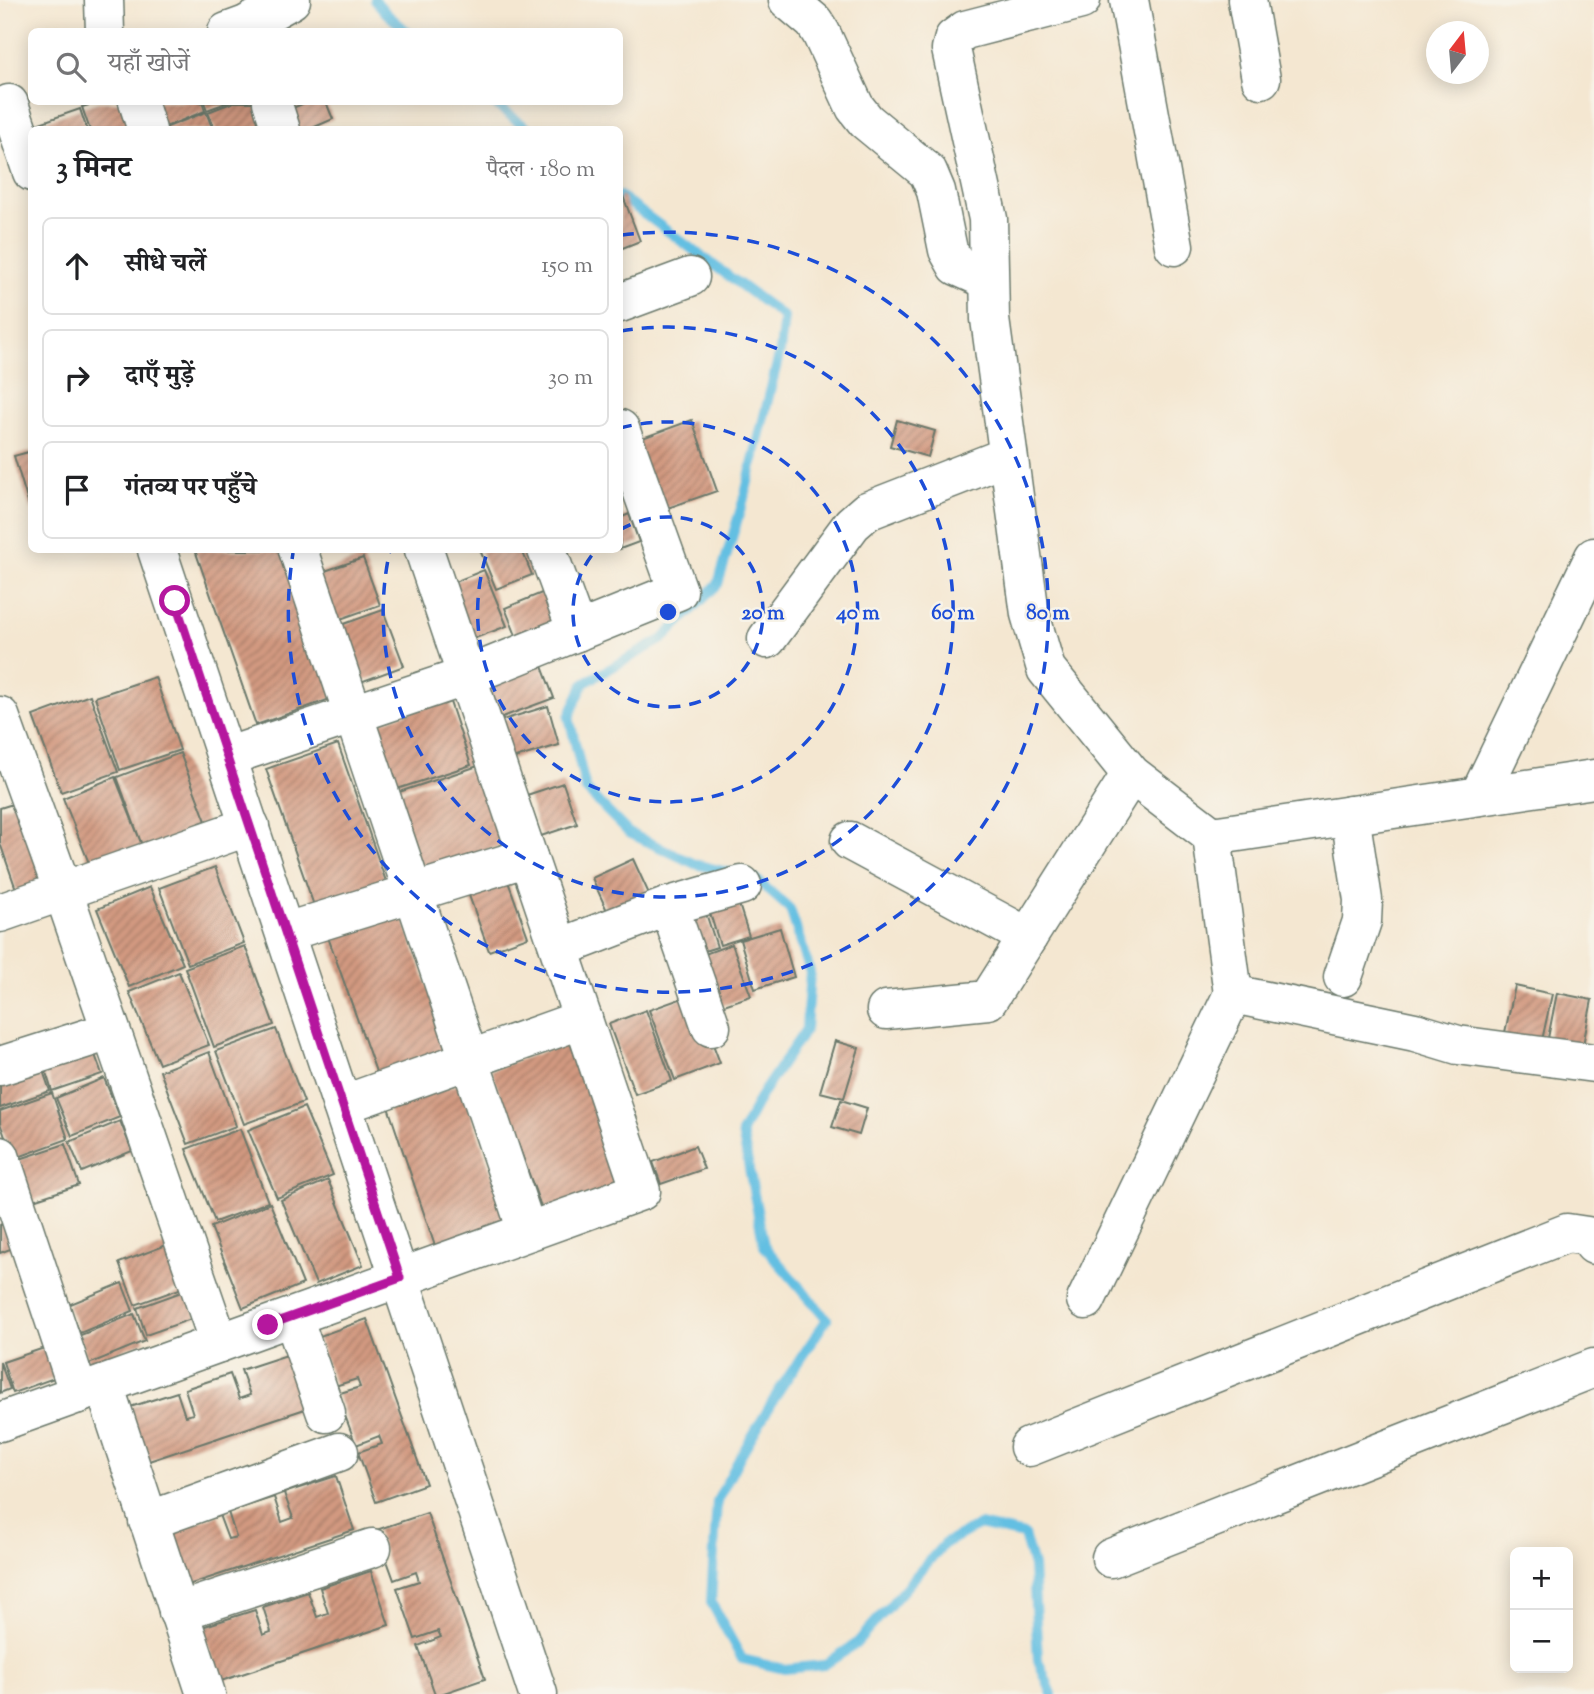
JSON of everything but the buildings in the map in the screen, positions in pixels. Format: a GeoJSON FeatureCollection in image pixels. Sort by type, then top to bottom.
{"type":"FeatureCollection","features":[{"type":"Feature","properties":{"kind":"street"},"geometry":{"type":"LineString","coordinates":[[104,0],[105,28]]}},
{"type":"Feature","properties":{"kind":"street"},"geometry":{"type":"LineString","coordinates":[[242,28],[291,0]]}},
{"type":"Feature","properties":{"kind":"street"},"geometry":{"type":"LineString","coordinates":[[788,0],[814,22],[855,107],[866,121],[928,172],[936,191],[948,250],[957,265],[988,280]]}},
{"type":"Feature","properties":{"kind":"street"},"geometry":{"type":"LineString","coordinates":[[1081,0],[965,30],[954,38],[951,50],[988,219],[988,303],[1030,614],[1045,669],[1130,774],[1212,836],[1233,994],[1086,1300]]}},
{"type":"Feature","properties":{"kind":"street"},"geometry":{"type":"LineString","coordinates":[[1129,0],[1174,246]]}},
{"type":"Feature","properties":{"kind":"street"},"geometry":{"type":"LineString","coordinates":[[1247,0],[1261,79]]}},
{"type":"Feature","properties":{"kind":"street"},"geometry":{"type":"LineString","coordinates":[[14,103],[28,157]]}},
{"type":"Feature","properties":{"kind":"street"},"geometry":{"type":"LineString","coordinates":[[139,105],[146,126]]}},
{"type":"Feature","properties":{"kind":"street"},"geometry":{"type":"LineString","coordinates":[[273,105],[280,126]]}},
{"type":"Feature","properties":{"kind":"street"},"geometry":{"type":"LineString","coordinates":[[623,302],[690,277]]}},
{"type":"Feature","properties":{"kind":"street"},"geometry":{"type":"LineString","coordinates":[[226,757],[467,676],[678,591],[623,437]]}},
{"type":"Feature","properties":{"kind":"street"},"geometry":{"type":"LineString","coordinates":[[767,639],[852,524],[866,511],[1008,456]]}},
{"type":"Feature","properties":{"kind":"street"},"geometry":{"type":"LineString","coordinates":[[159,553],[538,1694]]}},
{"type":"Feature","properties":{"kind":"street"},"geometry":{"type":"LineString","coordinates":[[299,553],[527,1231]]}},
{"type":"Feature","properties":{"kind":"street"},"geometry":{"type":"LineString","coordinates":[[0,1422],[641,1191],[425,553]]}},
{"type":"Feature","properties":{"kind":"street"},"geometry":{"type":"LineString","coordinates":[[548,553],[577,632]]}},
{"type":"Feature","properties":{"kind":"street"},"geometry":{"type":"LineString","coordinates":[[1479,796],[1594,557]]}},
{"type":"Feature","properties":{"kind":"street"},"geometry":{"type":"LineString","coordinates":[[4,740],[63,891],[219,1343]]}},
{"type":"Feature","properties":{"kind":"street"},"geometry":{"type":"LineString","coordinates":[[886,1010],[988,1000],[1130,774]]}},
{"type":"Feature","properties":{"kind":"street"},"geometry":{"type":"LineString","coordinates":[[1212,836],[1594,779]]}},
{"type":"Feature","properties":{"kind":"street"},"geometry":{"type":"LineString","coordinates":[[1343,977],[1362,921],[1363,900],[1350,815]]}},
{"type":"Feature","properties":{"kind":"street"},"geometry":{"type":"LineString","coordinates":[[0,913],[250,826]]}},
{"type":"Feature","properties":{"kind":"street"},"geometry":{"type":"LineString","coordinates":[[850,841],[1028,937]]}},
{"type":"Feature","properties":{"kind":"street"},"geometry":{"type":"LineString","coordinates":[[286,932],[528,857]]}},
{"type":"Feature","properties":{"kind":"street"},"geometry":{"type":"LineString","coordinates":[[560,948],[669,906],[742,885]]}},
{"type":"Feature","properties":{"kind":"street"},"geometry":{"type":"LineString","coordinates":[[669,906],[711,1027]]}},
{"type":"Feature","properties":{"kind":"street"},"geometry":{"type":"LineString","coordinates":[[1233,994],[1415,1032],[1458,1045],[1594,1063]]}},
{"type":"Feature","properties":{"kind":"street"},"geometry":{"type":"LineString","coordinates":[[342,1105],[583,1019]]}},
{"type":"Feature","properties":{"kind":"street"},"geometry":{"type":"LineString","coordinates":[[0,1066],[110,1031]]}},
{"type":"Feature","properties":{"kind":"street"},"geometry":{"type":"LineString","coordinates":[[0,1156],[91,1389],[149,1521],[205,1694]]}},
{"type":"Feature","properties":{"kind":"street"},"geometry":{"type":"LineString","coordinates":[[1029,1447],[1567,1234],[1587,1236],[1594,1245]]}},
{"type":"Feature","properties":{"kind":"street"},"geometry":{"type":"LineString","coordinates":[[293,1317],[326,1413]]}},
{"type":"Feature","properties":{"kind":"street"},"geometry":{"type":"LineString","coordinates":[[1111,1558],[1594,1368]]}},
{"type":"Feature","properties":{"kind":"street"},"geometry":{"type":"LineString","coordinates":[[149,1521],[339,1452]]}},
{"type":"Feature","properties":{"kind":"street"},"geometry":{"type":"LineString","coordinates":[[178,1612],[372,1548]]}},
{"type":"Feature","properties":{"kind":"waterway"},"geometry":{"type":"LineString","coordinates":[[375,0],[403,28]]}},
{"type":"Feature","properties":{"kind":"waterway"},"geometry":{"type":"LineString","coordinates":[[496,105],[525,126]]}},
{"type":"Feature","properties":{"kind":"waterway"},"geometry":{"type":"LineString","coordinates":[[623,198],[784,317],[780,351],[744,498],[718,584],[663,639],[584,683],[569,717],[586,790],[629,833],[695,864],[731,873]]}},
{"type":"Feature","properties":{"kind":"waterway"},"geometry":{"type":"LineString","coordinates":[[749,878],[757,880],[790,909],[810,972],[806,1029],[763,1092],[742,1132],[764,1246],[827,1319],[780,1389],[717,1501],[711,1602],[742,1659],[784,1669],[824,1665],[856,1644],[944,1544],[979,1525],[1024,1535],[1033,1566],[1038,1660],[1052,1694]]}},
{"type":"Feature","properties":{"kind":"route"},"geometry":{"type":"LineString","coordinates":[[175,601],[400,1278],[268,1325]]}}]}
